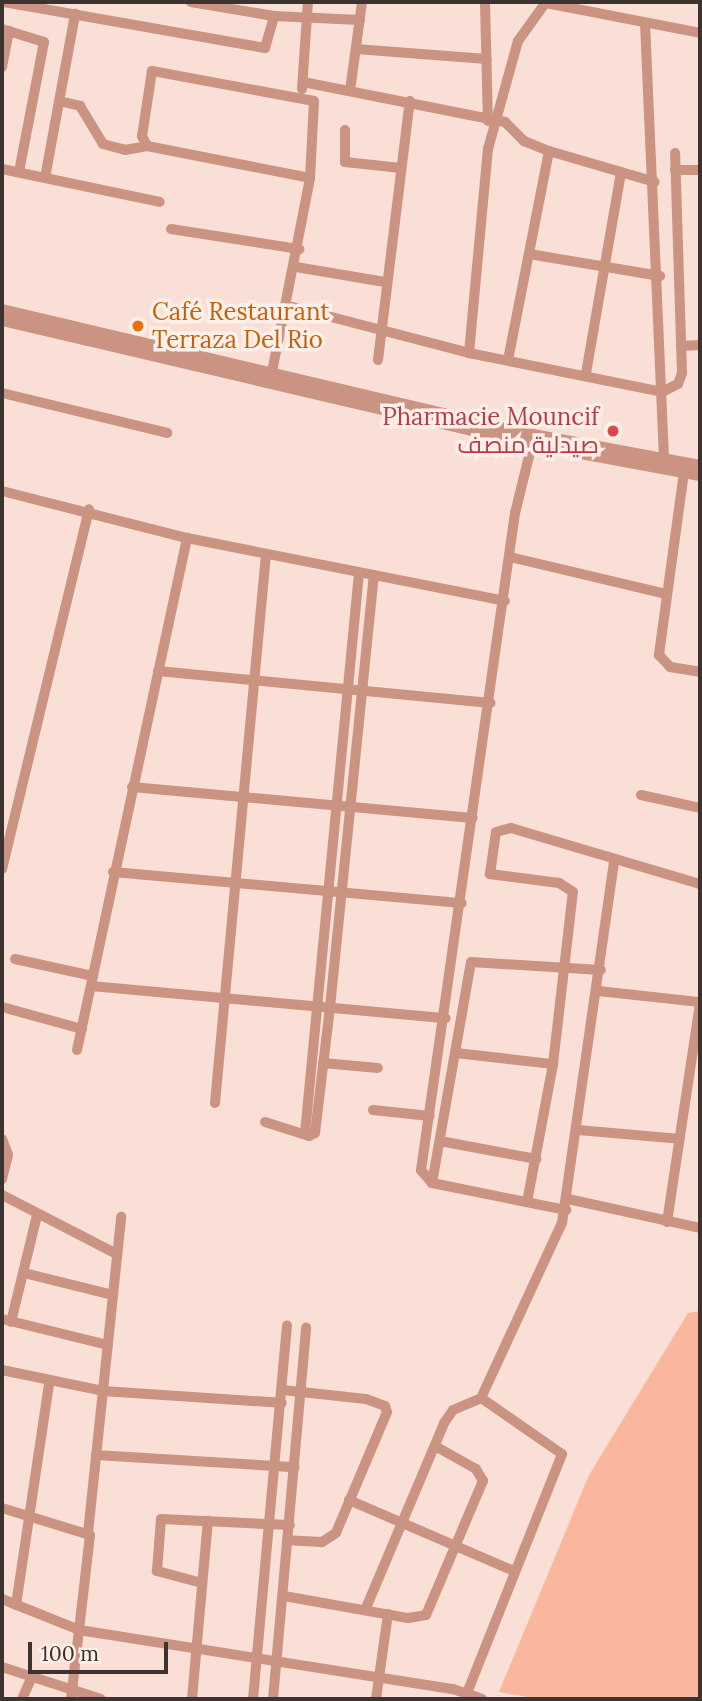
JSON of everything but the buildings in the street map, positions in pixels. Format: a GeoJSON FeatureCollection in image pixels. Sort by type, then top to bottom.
{"type":"FeatureCollection","features":[{"type":"Feature","properties":{"kind":"street"},"geometry":{"type":"LineString","coordinates":[[4,2],[265,48],[274,16]]}},
{"type":"Feature","properties":{"kind":"street"},"geometry":{"type":"LineString","coordinates":[[191,2],[274,16],[360,20]]}},
{"type":"Feature","properties":{"kind":"street"},"geometry":{"type":"LineString","coordinates":[[302,96],[308,2]]}},
{"type":"Feature","properties":{"kind":"street"},"geometry":{"type":"LineString","coordinates":[[350,91],[362,2]]}},
{"type":"Feature","properties":{"kind":"street"},"geometry":{"type":"LineString","coordinates":[[485,2],[493,122]]}},
{"type":"Feature","properties":{"kind":"street"},"geometry":{"type":"LineString","coordinates":[[469,353],[488,149],[493,122],[518,41],[546,3],[700,33]]}},
{"type":"Feature","properties":{"kind":"street"},"geometry":{"type":"LineString","coordinates":[[45,178],[75,14]]}},
{"type":"Feature","properties":{"kind":"street"},"geometry":{"type":"LineString","coordinates":[[645,23],[660,275],[664,459]]}},
{"type":"Feature","properties":{"kind":"street"},"geometry":{"type":"LineString","coordinates":[[2,67],[5,30],[44,42],[19,172]]}},
{"type":"Feature","properties":{"kind":"street"},"geometry":{"type":"LineString","coordinates":[[356,50],[487,59]]}},
{"type":"Feature","properties":{"kind":"street"},"geometry":{"type":"LineString","coordinates":[[147,146],[142,136],[156,69],[302,96],[316,104],[310,178],[296,268],[272,372]]}},
{"type":"Feature","properties":{"kind":"street"},"geometry":{"type":"LineString","coordinates":[[303,82],[410,101],[493,122],[508,123],[524,141],[655,182]]}},
{"type":"Feature","properties":{"kind":"street"},"geometry":{"type":"LineString","coordinates":[[59,101],[79,106],[103,144],[125,150],[147,146],[310,178]]}},
{"type":"Feature","properties":{"kind":"street"},"geometry":{"type":"LineString","coordinates":[[378,360],[410,101]]}},
{"type":"Feature","properties":{"kind":"street"},"geometry":{"type":"LineString","coordinates":[[345,130],[345,162],[401,168]]}},
{"type":"Feature","properties":{"kind":"street"},"geometry":{"type":"LineString","coordinates":[[508,360],[549,151]]}},
{"type":"Feature","properties":{"kind":"street"},"geometry":{"type":"LineString","coordinates":[[289,306],[469,353],[586,373],[662,392],[681,380],[675,153]]}},
{"type":"Feature","properties":{"kind":"street"},"geometry":{"type":"LineString","coordinates":[[2,169],[160,202]]}},
{"type":"Feature","properties":{"kind":"street"},"geometry":{"type":"LineString","coordinates":[[675,170],[700,170]]}},
{"type":"Feature","properties":{"kind":"street"},"geometry":{"type":"LineString","coordinates":[[586,373],[621,172]]}},
{"type":"Feature","properties":{"kind":"street"},"geometry":{"type":"LineString","coordinates":[[171,229],[299,249]]}},
{"type":"Feature","properties":{"kind":"street"},"geometry":{"type":"LineString","coordinates":[[529,254],[660,275]]}},
{"type":"Feature","properties":{"kind":"street"},"geometry":{"type":"LineString","coordinates":[[296,268],[386,282]]}},
{"type":"Feature","properties":{"kind":"street"},"geometry":{"type":"LineString","coordinates":[[2,310],[533,435],[700,466]]}},
{"type":"Feature","properties":{"kind":"street"},"geometry":{"type":"LineString","coordinates":[[2,320],[531,444],[700,475]]}},
{"type":"Feature","properties":{"kind":"street"},"geometry":{"type":"LineString","coordinates":[[681,346],[700,345]]}},
{"type":"Feature","properties":{"kind":"street"},"geometry":{"type":"LineString","coordinates":[[2,393],[167,433]]}},
{"type":"Feature","properties":{"kind":"street"},"geometry":{"type":"LineString","coordinates":[[531,444],[510,557],[446,1018],[421,1170],[432,1183],[527,1202],[567,1205],[700,1228]]}},
{"type":"Feature","properties":{"kind":"street"},"geometry":{"type":"LineString","coordinates":[[684,472],[659,655],[670,667],[700,672]]}},
{"type":"Feature","properties":{"kind":"street"},"geometry":{"type":"LineString","coordinates":[[2,491],[89,509],[187,538],[505,601]]}},
{"type":"Feature","properties":{"kind":"street"},"geometry":{"type":"LineString","coordinates":[[2,869],[89,509]]}},
{"type":"Feature","properties":{"kind":"street"},"geometry":{"type":"LineString","coordinates":[[77,1050],[113,872],[187,538]]}},
{"type":"Feature","properties":{"kind":"street"},"geometry":{"type":"LineString","coordinates":[[215,1103],[267,554]]}},
{"type":"Feature","properties":{"kind":"street"},"geometry":{"type":"LineString","coordinates":[[510,557],[667,594]]}},
{"type":"Feature","properties":{"kind":"street"},"geometry":{"type":"LineString","coordinates":[[306,1135],[329,891],[334,806],[359,573]]}},
{"type":"Feature","properties":{"kind":"street"},"geometry":{"type":"LineString","coordinates":[[265,1122],[306,1135],[315,1133],[373,576]]}},
{"type":"Feature","properties":{"kind":"street"},"geometry":{"type":"LineString","coordinates":[[158,671],[490,703]]}},
{"type":"Feature","properties":{"kind":"street"},"geometry":{"type":"LineString","coordinates":[[132,787],[473,818]]}},
{"type":"Feature","properties":{"kind":"street"},"geometry":{"type":"LineString","coordinates":[[642,795],[700,808]]}},
{"type":"Feature","properties":{"kind":"street"},"geometry":{"type":"LineString","coordinates":[[527,1202],[553,1064],[566,968],[571,888],[490,874],[494,836],[511,828],[700,884]]}},
{"type":"Feature","properties":{"kind":"street"},"geometry":{"type":"LineString","coordinates":[[366,1608],[435,1446],[453,1410],[481,1398],[567,1205],[614,860]]}},
{"type":"Feature","properties":{"kind":"street"},"geometry":{"type":"LineString","coordinates":[[113,872],[462,904]]}},
{"type":"Feature","properties":{"kind":"street"},"geometry":{"type":"LineString","coordinates":[[15,959],[92,981],[225,998],[446,1018]]}},
{"type":"Feature","properties":{"kind":"street"},"geometry":{"type":"LineString","coordinates":[[432,1183],[471,962],[601,970]]}},
{"type":"Feature","properties":{"kind":"street"},"geometry":{"type":"LineString","coordinates":[[598,991],[700,1003],[667,1222]]}},
{"type":"Feature","properties":{"kind":"street"},"geometry":{"type":"LineString","coordinates":[[2,1007],[82,1028]]}},
{"type":"Feature","properties":{"kind":"street"},"geometry":{"type":"LineString","coordinates":[[456,1053],[553,1064]]}},
{"type":"Feature","properties":{"kind":"street"},"geometry":{"type":"LineString","coordinates":[[323,1063],[378,1068]]}},
{"type":"Feature","properties":{"kind":"street"},"geometry":{"type":"LineString","coordinates":[[688,1086],[700,1086]]}},
{"type":"Feature","properties":{"kind":"street"},"geometry":{"type":"LineString","coordinates":[[373,1110],[430,1116]]}},
{"type":"Feature","properties":{"kind":"street"},"geometry":{"type":"LineString","coordinates":[[578,1130],[680,1139]]}},
{"type":"Feature","properties":{"kind":"street"},"geometry":{"type":"LineString","coordinates":[[2,1139],[8,1155],[2,1179]]}},
{"type":"Feature","properties":{"kind":"street"},"geometry":{"type":"LineString","coordinates":[[440,1141],[536,1159]]}},
{"type":"Feature","properties":{"kind":"street"},"geometry":{"type":"LineString","coordinates":[[2,1195],[117,1254]]}},
{"type":"Feature","properties":{"kind":"street"},"geometry":{"type":"LineString","coordinates":[[37,1215],[24,1273],[6,1320],[108,1345]]}},
{"type":"Feature","properties":{"kind":"street"},"geometry":{"type":"LineString","coordinates":[[71,1697],[92,1548],[88,1533],[121,1217]]}},
{"type":"Feature","properties":{"kind":"street"},"geometry":{"type":"LineString","coordinates":[[24,1273],[113,1296]]}},
{"type":"Feature","properties":{"kind":"street"},"geometry":{"type":"LineString","coordinates":[[253,1699],[284,1390],[287,1326]]}},
{"type":"Feature","properties":{"kind":"street"},"geometry":{"type":"LineString","coordinates":[[273,1699],[306,1327]]}},
{"type":"Feature","properties":{"kind":"street"},"geometry":{"type":"LineString","coordinates":[[2,1370],[49,1384],[103,1391],[282,1402]]}},
{"type":"Feature","properties":{"kind":"street"},"geometry":{"type":"LineString","coordinates":[[16,1605],[49,1384]]}},
{"type":"Feature","properties":{"kind":"street"},"geometry":{"type":"LineString","coordinates":[[284,1390],[386,1406],[349,1500],[329,1540],[288,1540]]}},
{"type":"Feature","properties":{"kind":"street"},"geometry":{"type":"LineString","coordinates":[[467,1693],[562,1451],[481,1398]]}},
{"type":"Feature","properties":{"kind":"street"},"geometry":{"type":"LineString","coordinates":[[284,1596],[366,1608],[388,1614],[426,1615],[483,1477],[435,1446]]}},
{"type":"Feature","properties":{"kind":"street"},"geometry":{"type":"LineString","coordinates":[[96,1455],[295,1467]]}},
{"type":"Feature","properties":{"kind":"street"},"geometry":{"type":"LineString","coordinates":[[349,1500],[514,1571]]}},
{"type":"Feature","properties":{"kind":"street"},"geometry":{"type":"LineString","coordinates":[[2,1508],[88,1533]]}},
{"type":"Feature","properties":{"kind":"street"},"geometry":{"type":"LineString","coordinates":[[202,1583],[157,1571],[158,1525],[164,1518],[290,1525]]}},
{"type":"Feature","properties":{"kind":"street"},"geometry":{"type":"LineString","coordinates":[[192,1699],[208,1521]]}},
{"type":"Feature","properties":{"kind":"street"},"geometry":{"type":"LineString","coordinates":[[2,1599],[79,1630],[467,1693],[482,1699]]}},
{"type":"Feature","properties":{"kind":"street"},"geometry":{"type":"LineString","coordinates":[[376,1699],[388,1614]]}},
{"type":"Feature","properties":{"kind":"street"},"geometry":{"type":"LineString","coordinates":[[2,1667],[71,1697],[101,1699]]}},
{"type":"Feature","properties":{"kind":"street"},"geometry":{"type":"LineString","coordinates":[[22,1699],[31,1679]]}},
{"type":"Feature","properties":{"kind":"shaded area"},"geometry":{"type":"Polygon","coordinates":[[[700,1311],[700,1699],[539,1699],[499,1692],[589,1475],[688,1313],[700,1311]]]}},
{"type":"Feature","properties":{"kind":"place","name":"Café Restaurant Terraza Del Rio"},"geometry":{"type":"Point","coordinates":[138,326]}},
{"type":"Feature","properties":{"kind":"place","name":"Pharmacie Mouncif صيدلية منصف"},"geometry":{"type":"Point","coordinates":[613,431]}}]}
